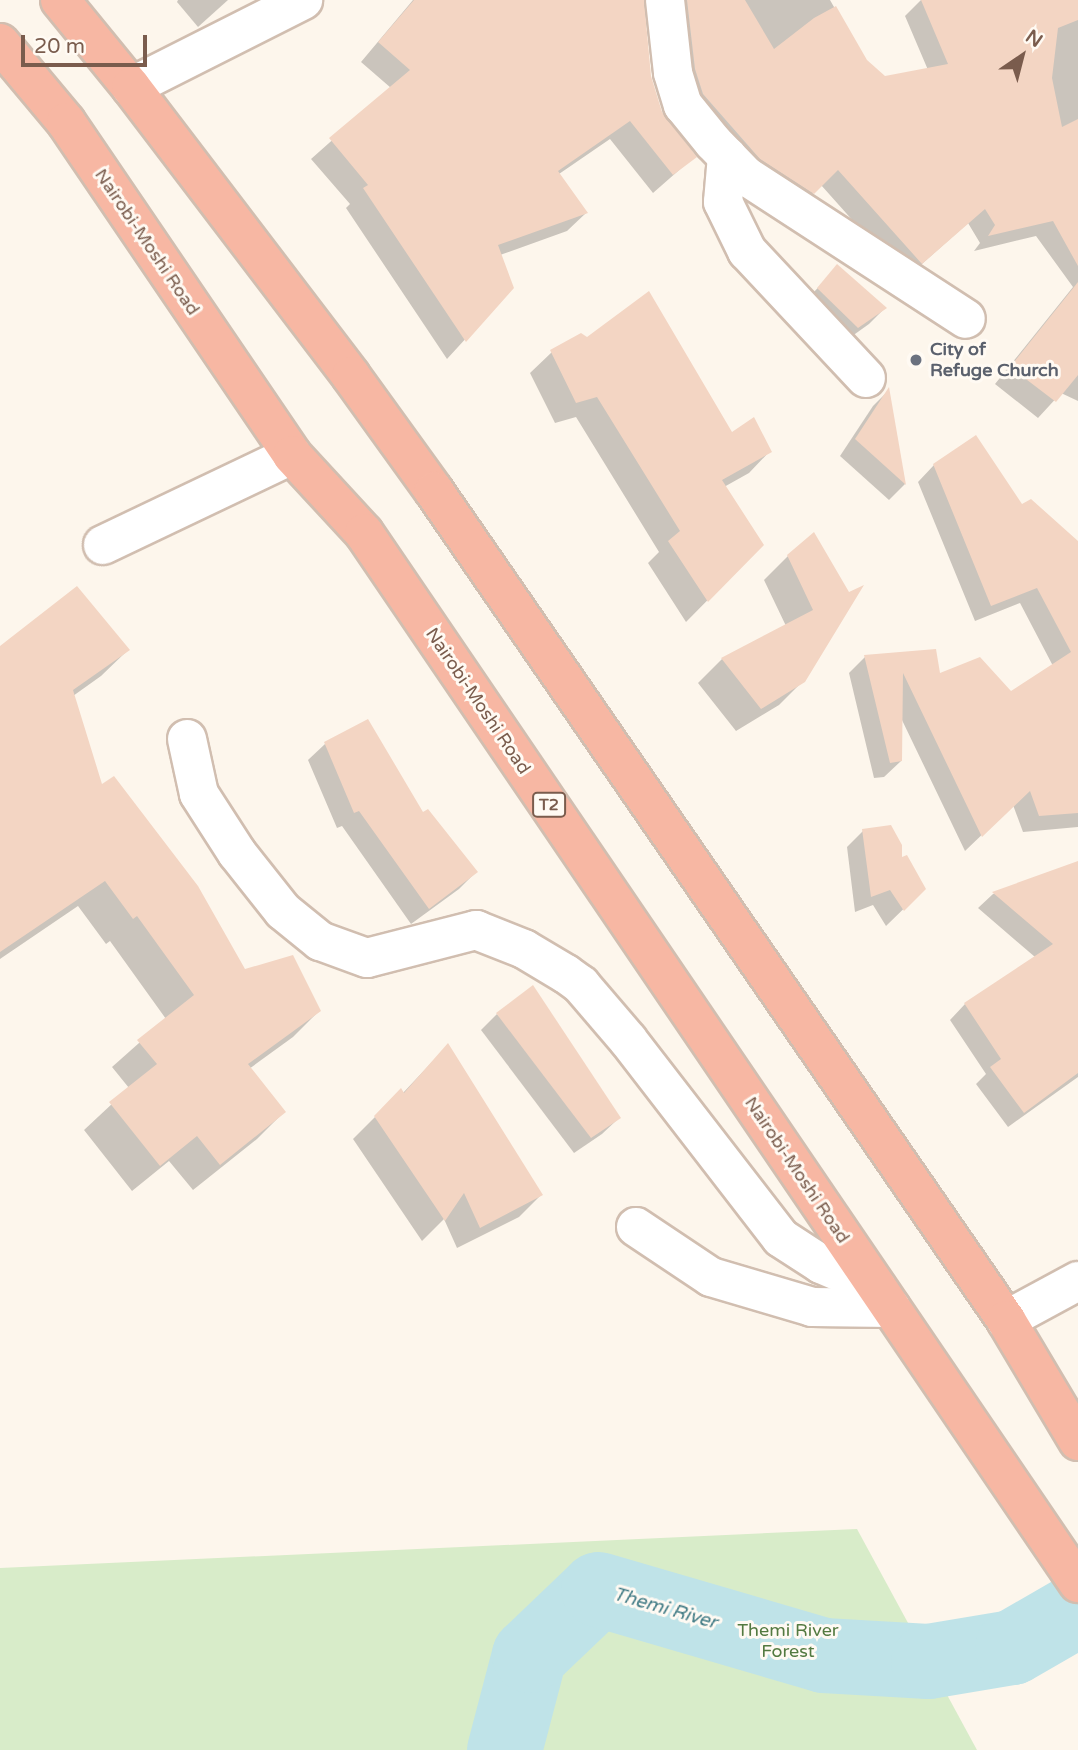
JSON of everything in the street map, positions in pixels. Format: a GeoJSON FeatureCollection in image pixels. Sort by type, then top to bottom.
{"type":"FeatureCollection","features":[{"type":"Feature","properties":{"kind":"highway"},"geometry":{"type":"LineString","coordinates":[[60,0],[131,87],[351,376],[433,491],[1006,1320],[1078,1441]]}},
{"type":"Feature","properties":{"kind":"highway","name":"Nairobi-Moshi Road"},"geometry":{"type":"LineString","coordinates":[[0,43],[66,122],[292,455],[364,533],[1078,1583]]}},
{"type":"Feature","properties":{"kind":"street"},"geometry":{"type":"LineString","coordinates":[[131,87],[303,0]]}},
{"type":"Feature","properties":{"kind":"street"},"geometry":{"type":"LineString","coordinates":[[665,0],[673,73],[683,105],[727,156],[746,176],[967,319]]}},
{"type":"Feature","properties":{"kind":"street"},"geometry":{"type":"LineString","coordinates":[[727,156],[723,202],[747,251],[866,378]]}},
{"type":"Feature","properties":{"kind":"street"},"geometry":{"type":"LineString","coordinates":[[103,545],[292,455]]}},
{"type":"Feature","properties":{"kind":"street"},"geometry":{"type":"LineString","coordinates":[[187,739],[199,794],[237,853],[283,911],[320,941],[367,958],[476,930],[524,950],[566,974],[581,985],[620,1030],[780,1238],[884,1298]]}},
{"type":"Feature","properties":{"kind":"street"},"geometry":{"type":"LineString","coordinates":[[636,1227],[711,1277],[812,1307],[884,1298]]}},
{"type":"Feature","properties":{"kind":"street"},"geometry":{"type":"LineString","coordinates":[[1006,1320],[1078,1281]]}},
{"type":"Feature","properties":{"kind":"green space","name":"Themi River Forest"},"geometry":{"type":"Polygon","coordinates":[[[857,1529],[977,1750],[0,1750],[0,1568],[857,1529]]]}},
{"type":"Feature","properties":{"kind":"building"},"geometry":{"type":"Polygon","coordinates":[[[414,0],[644,0],[651,76],[662,112],[697,157],[673,175],[630,121],[558,171],[588,213],[498,245],[514,288],[466,342],[363,188],[368,185],[329,138],[410,70],[378,42],[414,0]]]}},
{"type":"Feature","properties":{"kind":"building"},"geometry":{"type":"Polygon","coordinates":[[[687,0],[745,0],[774,49],[814,18],[836,6],[867,60],[885,76],[948,64],[921,0],[1078,0],[1078,20],[1058,28],[1052,78],[1062,127],[1078,119],[1078,266],[1053,221],[988,236],[995,225],[985,209],[922,264],[838,170],[814,194],[760,159],[703,94],[695,69],[687,0]]]}},
{"type":"Feature","properties":{"kind":"building"},"geometry":{"type":"Polygon","coordinates":[[[837,264],[887,308],[858,328],[817,288],[837,264]]]}},
{"type":"Feature","properties":{"kind":"building"},"geometry":{"type":"Polygon","coordinates":[[[1078,282],[1078,375],[1056,402],[1010,367],[1078,282]]]}},
{"type":"Feature","properties":{"kind":"building"},"geometry":{"type":"Polygon","coordinates":[[[649,291],[732,432],[754,417],[772,452],[722,480],[764,545],[708,602],[668,541],[680,531],[597,397],[576,403],[550,350],[581,333],[587,337],[649,291]]]}},
{"type":"Feature","properties":{"kind":"building"},"geometry":{"type":"Polygon","coordinates":[[[889,387],[906,485],[855,439],[889,387]]]}},
{"type":"Feature","properties":{"kind":"building"},"geometry":{"type":"Polygon","coordinates":[[[976,435],[1022,504],[1031,499],[1078,541],[1078,813],[1039,816],[1030,791],[982,837],[903,673],[902,761],[890,763],[864,655],[936,649],[940,673],[980,657],[1011,691],[1071,652],[1037,588],[991,606],[933,464],[976,435]]]}},
{"type":"Feature","properties":{"kind":"building"},"geometry":{"type":"Polygon","coordinates":[[[814,532],[849,592],[864,585],[805,682],[761,709],[721,658],[813,610],[787,555],[814,532]]]}},
{"type":"Feature","properties":{"kind":"building"},"geometry":{"type":"Polygon","coordinates":[[[77,586],[130,650],[73,690],[102,784],[114,776],[198,886],[245,969],[293,955],[321,1011],[248,1064],[286,1112],[220,1165],[197,1136],[160,1166],[109,1102],[157,1064],[137,1040],[194,995],[137,916],[133,919],[105,881],[0,952],[0,646],[77,586]]]}},
{"type":"Feature","properties":{"kind":"building"},"geometry":{"type":"Polygon","coordinates":[[[368,719],[423,812],[428,809],[478,872],[429,909],[359,811],[354,813],[324,742],[368,719]]]}},
{"type":"Feature","properties":{"kind":"building"},"geometry":{"type":"Polygon","coordinates":[[[891,825],[902,845],[902,857],[907,855],[926,889],[904,911],[890,890],[871,897],[862,829],[891,825]]]}},
{"type":"Feature","properties":{"kind":"building"},"geometry":{"type":"Polygon","coordinates":[[[1078,861],[1078,1073],[1024,1113],[990,1067],[1001,1059],[964,1003],[1053,944],[992,892],[1078,861]]]}},
{"type":"Feature","properties":{"kind":"building"},"geometry":{"type":"Polygon","coordinates":[[[533,985],[621,1118],[591,1138],[496,1013],[533,985]]]}},
{"type":"Feature","properties":{"kind":"building"},"geometry":{"type":"Polygon","coordinates":[[[448,1043],[543,1195],[480,1228],[464,1193],[445,1221],[374,1116],[401,1088],[404,1093],[448,1043]]]}},
{"type":"Feature","properties":{"kind":"waterway","name":"Themi River"},"geometry":{"type":"LineString","coordinates":[[504,1750],[529,1655],[598,1589],[823,1655],[928,1661],[1012,1647],[1078,1609]]}},
{"type":"Feature","properties":{"kind":"place","name":"City of Refuge Church"},"geometry":{"type":"Point","coordinates":[916,360]}}]}
